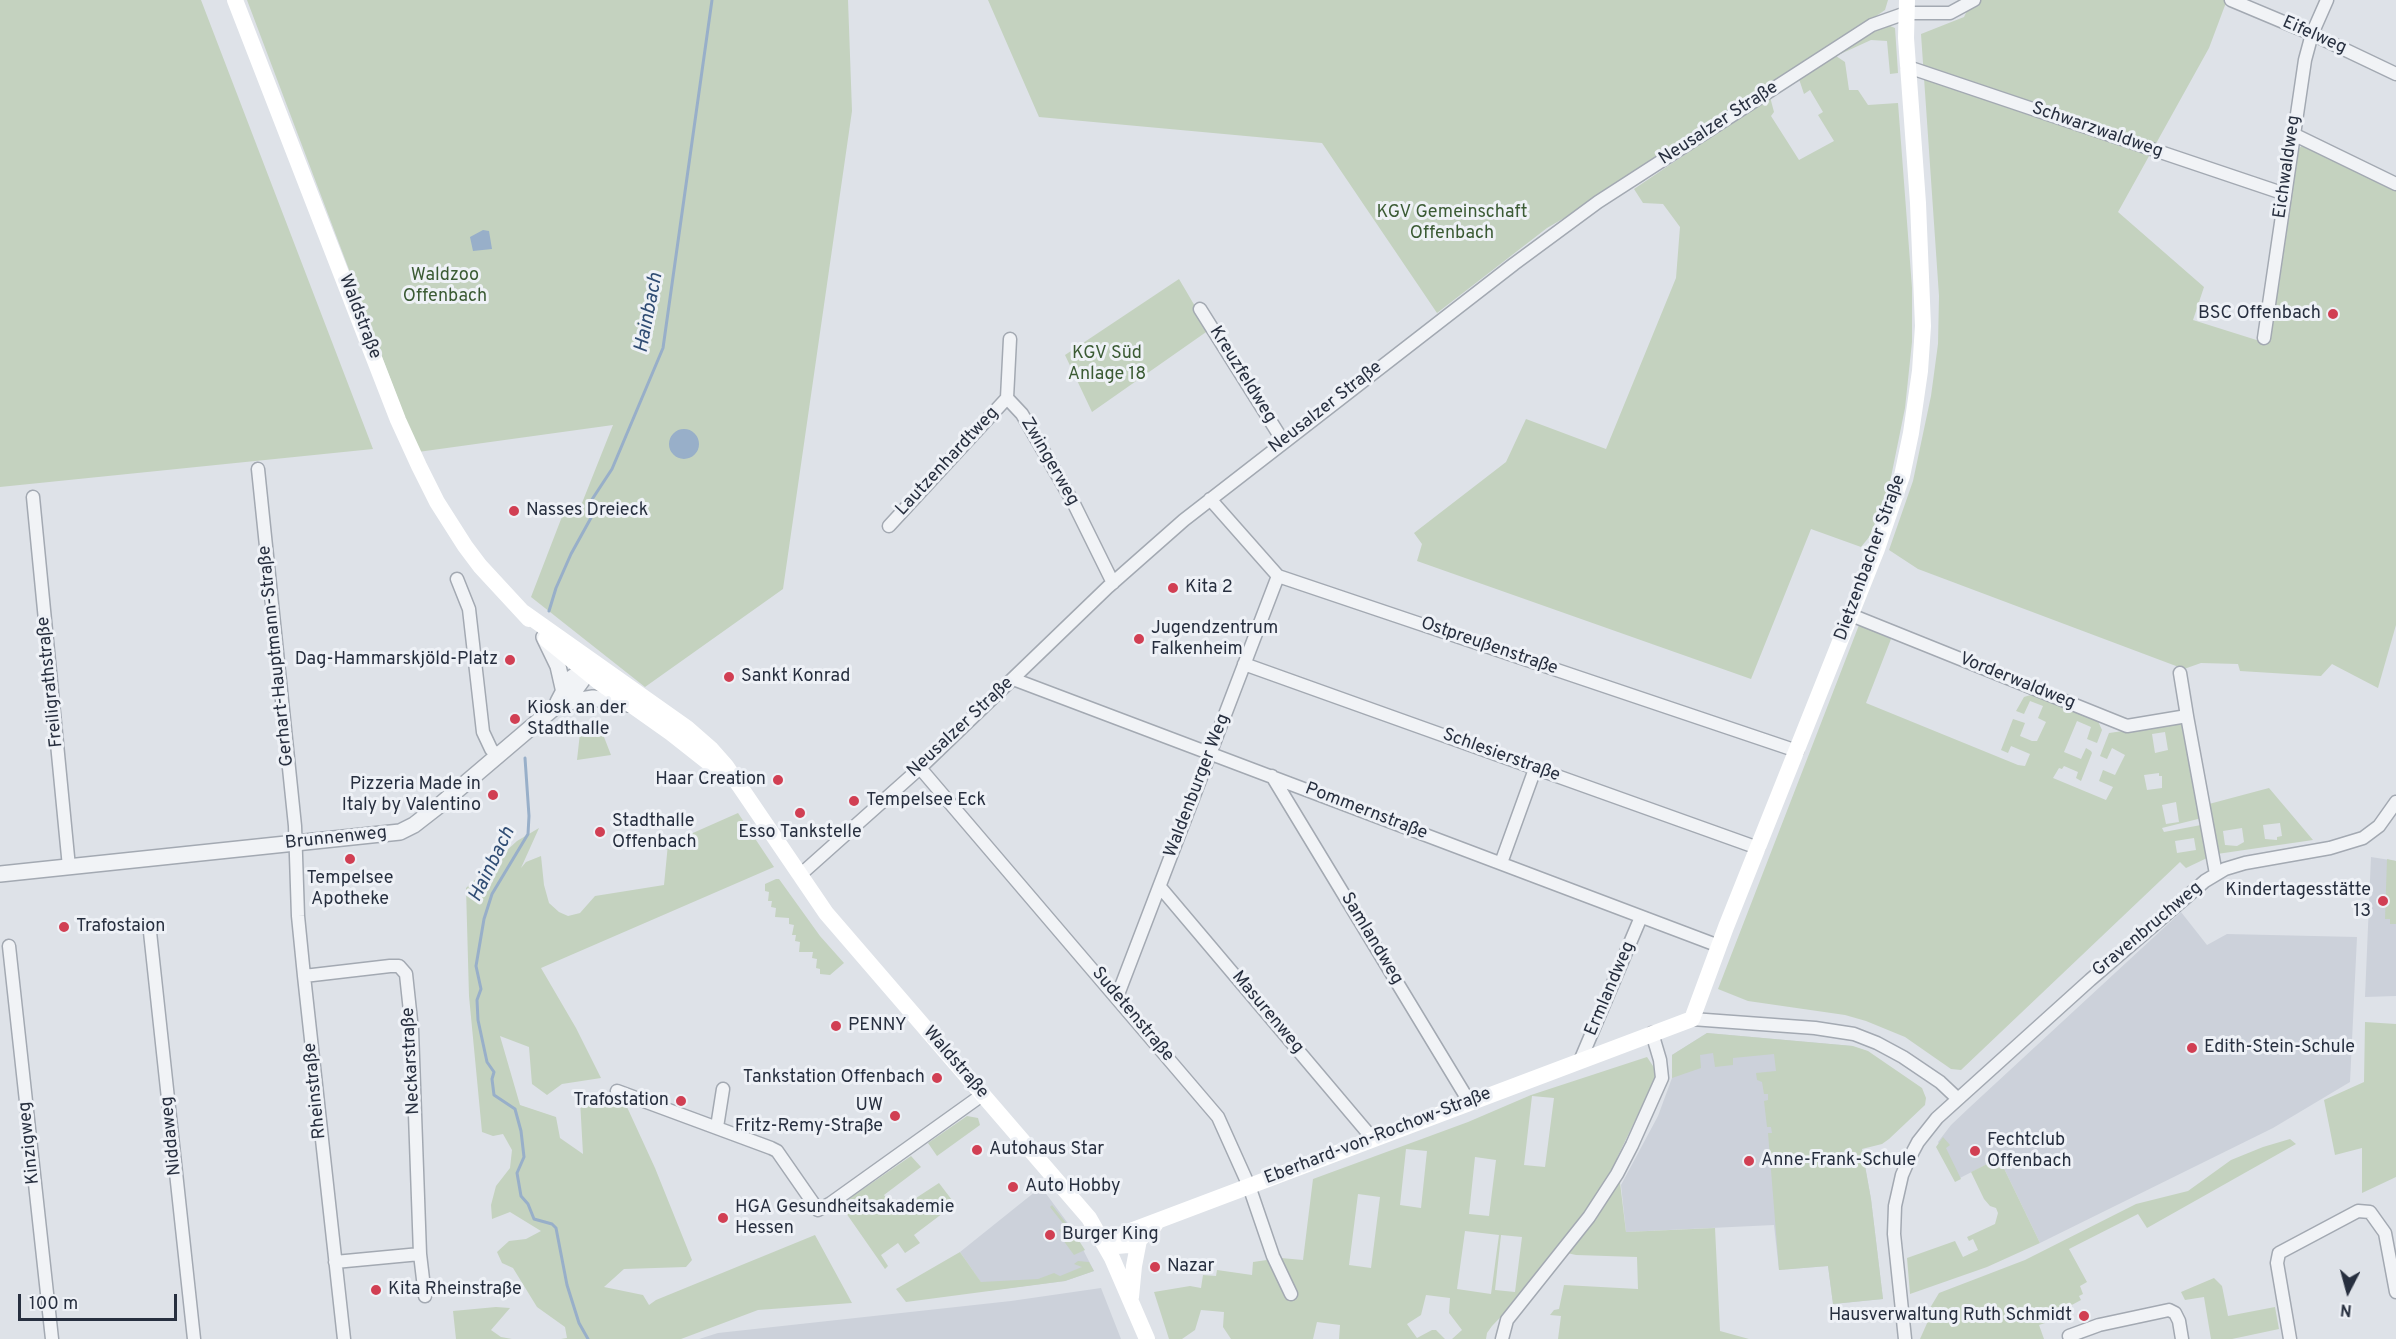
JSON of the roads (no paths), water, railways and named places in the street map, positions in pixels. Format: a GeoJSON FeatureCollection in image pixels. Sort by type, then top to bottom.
{"type":"FeatureCollection","features":[{"type":"Feature","properties":{"kind":"main road","name":"Waldstraße"},"geometry":{"type":"LineString","coordinates":[[235,0],[399,420],[424,476],[447,519],[465,546],[544,637],[585,664],[607,672],[670,715],[711,749],[726,766],[832,920],[1089,1218],[1104,1241],[1147,1339]]}},
{"type":"Feature","properties":{"kind":"main road","name":"Dietzenbacher Straße"},"geometry":{"type":"LineString","coordinates":[[1692,1019],[1885,528],[1902,476],[1920,371],[1922,285],[1906,6]]}},
{"type":"Feature","properties":{"kind":"main road","name":"Waldstraße"},"geometry":{"type":"LineString","coordinates":[[523,612],[629,704],[699,755],[745,795]]}},
{"type":"Feature","properties":{"kind":"main road","name":"Eberhard-von-Rochow-Straße"},"geometry":{"type":"LineString","coordinates":[[1104,1241],[1692,1019]]}},
{"type":"Feature","properties":{"kind":"main road"},"geometry":{"type":"LineString","coordinates":[[1104,1241],[1121,1246],[1139,1240],[1161,1219]]}},
{"type":"Feature","properties":{"kind":"main road"},"geometry":{"type":"LineString","coordinates":[[1131,1301],[1134,1260],[1139,1240]]}},
{"type":"Feature","properties":{"kind":"street"},"geometry":{"type":"LineString","coordinates":[[1906,6],[1950,12],[1963,8],[1974,0]]}},
{"type":"Feature","properties":{"kind":"street","name":"Eifelweg"},"geometry":{"type":"LineString","coordinates":[[2231,0],[2312,34],[2396,74]]}},
{"type":"Feature","properties":{"kind":"street","name":"Eichwaldweg"},"geometry":{"type":"LineString","coordinates":[[2264,338],[2305,60],[2312,34],[2327,0]]}},
{"type":"Feature","properties":{"kind":"street","name":"Neusalzer Straße"},"geometry":{"type":"LineString","coordinates":[[800,875],[920,768],[1113,583],[1210,499],[1283,441],[1598,202],[1872,25],[1906,6]]}},
{"type":"Feature","properties":{"kind":"street","name":"Schwarzwaldweg"},"geometry":{"type":"LineString","coordinates":[[1908,67],[2285,194]]}},
{"type":"Feature","properties":{"kind":"street"},"geometry":{"type":"LineString","coordinates":[[2293,134],[2396,184]]}},
{"type":"Feature","properties":{"kind":"street","name":"Kreuzfeldweg"},"geometry":{"type":"LineString","coordinates":[[1200,309],[1283,441]]}},
{"type":"Feature","properties":{"kind":"street"},"geometry":{"type":"LineString","coordinates":[[1006,398],[1010,339]]}},
{"type":"Feature","properties":{"kind":"street","name":"Lautzenhardtweg"},"geometry":{"type":"LineString","coordinates":[[889,526],[1006,398]]}},
{"type":"Feature","properties":{"kind":"street","name":"Zwingerweg"},"geometry":{"type":"LineString","coordinates":[[1006,398],[1022,414],[1074,504],[1113,583]]}},
{"type":"Feature","properties":{"kind":"street","name":"Gerhart-Hauptmann-Straße"},"geometry":{"type":"LineString","coordinates":[[258,469],[295,826],[294,843]]}},
{"type":"Feature","properties":{"kind":"street","name":"Freiligrathstraße"},"geometry":{"type":"LineString","coordinates":[[33,497],[69,867]]}},
{"type":"Feature","properties":{"kind":"street","name":"Ostpreußenstraße"},"geometry":{"type":"LineString","coordinates":[[1210,499],[1278,576],[1797,751]]}},
{"type":"Feature","properties":{"kind":"street","name":"Waldenburger Weg"},"geometry":{"type":"LineString","coordinates":[[1117,997],[1278,576]]}},
{"type":"Feature","properties":{"kind":"street"},"geometry":{"type":"LineString","coordinates":[[457,579],[469,609],[483,732],[491,749],[498,757],[578,688],[585,664]]}},
{"type":"Feature","properties":{"kind":"street","name":"Vorderwaldweg"},"geometry":{"type":"LineString","coordinates":[[1851,615],[2127,726],[2187,716]]}},
{"type":"Feature","properties":{"kind":"street"},"geometry":{"type":"LineString","coordinates":[[544,637],[558,666],[563,688]]}},
{"type":"Feature","properties":{"kind":"street"},"geometry":{"type":"LineString","coordinates":[[556,705],[563,688],[585,664]]}},
{"type":"Feature","properties":{"kind":"street","name":"Schlesierstraße"},"geometry":{"type":"LineString","coordinates":[[1244,664],[1758,848]]}},
{"type":"Feature","properties":{"kind":"street"},"geometry":{"type":"LineString","coordinates":[[2180,673],[2216,874]]}},
{"type":"Feature","properties":{"kind":"street","name":"Pommernstraße"},"geometry":{"type":"LineString","coordinates":[[1013,679],[1719,946]]}},
{"type":"Feature","properties":{"kind":"street"},"geometry":{"type":"LineString","coordinates":[[556,705],[593,698],[629,704]]}},
{"type":"Feature","properties":{"kind":"street","name":"Brunnenweg"},"geometry":{"type":"LineString","coordinates":[[0,874],[381,835],[405,830],[426,816],[498,757]]}},
{"type":"Feature","properties":{"kind":"street","name":"Sudetenstraße"},"geometry":{"type":"LineString","coordinates":[[920,768],[1218,1117],[1249,1186],[1273,1256],[1291,1294]]}},
{"type":"Feature","properties":{"kind":"street"},"geometry":{"type":"LineString","coordinates":[[1501,863],[1535,769]]}},
{"type":"Feature","properties":{"kind":"street","name":"Samlandweg"},"geometry":{"type":"LineString","coordinates":[[1272,776],[1470,1103]]}},
{"type":"Feature","properties":{"kind":"street","name":"Gravenbruchweg"},"geometry":{"type":"LineString","coordinates":[[1905,1339],[1894,1215],[1902,1175],[1918,1142],[1936,1118],[2193,890],[2216,874],[2245,863],[2330,848],[2363,838],[2379,826],[2396,801]]}},
{"type":"Feature","properties":{"kind":"street","name":"Rheinstraße"},"geometry":{"type":"LineString","coordinates":[[294,843],[304,976],[344,1339]]}},
{"type":"Feature","properties":{"kind":"street","name":"Masurenweg"},"geometry":{"type":"LineString","coordinates":[[1160,887],[1373,1139]]}},
{"type":"Feature","properties":{"kind":"street","name":"Ermlandweg"},"geometry":{"type":"LineString","coordinates":[[1580,1060],[1641,916]]}},
{"type":"Feature","properties":{"kind":"street","name":"Niddaweg"},"geometry":{"type":"LineString","coordinates":[[150,932],[194,1339]]}},
{"type":"Feature","properties":{"kind":"street","name":"Kinzigweg"},"geometry":{"type":"LineString","coordinates":[[9,946],[52,1339]]}},
{"type":"Feature","properties":{"kind":"street","name":"Neckarstraße"},"geometry":{"type":"LineString","coordinates":[[304,976],[390,966],[399,966],[406,974],[412,1030],[420,1254],[425,1296]]}},
{"type":"Feature","properties":{"kind":"street","name":"Eberhard-von-Rochow-Straße"},"geometry":{"type":"LineString","coordinates":[[1692,1019],[1815,1028],[1854,1034],[1903,1057],[1935,1078],[1957,1098]]}},
{"type":"Feature","properties":{"kind":"street"},"geometry":{"type":"LineString","coordinates":[[1502,1339],[1507,1320],[1589,1216],[1617,1174],[1632,1145],[1662,1078],[1660,1060],[1652,1034]]}},
{"type":"Feature","properties":{"kind":"street"},"geometry":{"type":"LineString","coordinates":[[717,1127],[723,1089]]}},
{"type":"Feature","properties":{"kind":"street"},"geometry":{"type":"LineString","coordinates":[[617,1091],[777,1151],[818,1210],[982,1095]]}},
{"type":"Feature","properties":{"kind":"street"},"geometry":{"type":"LineString","coordinates":[[2290,1339],[2277,1263],[2278,1253],[2358,1211],[2370,1212],[2385,1233],[2396,1292]]}},
{"type":"Feature","properties":{"kind":"street"},"geometry":{"type":"LineString","coordinates":[[335,1262],[420,1254]]}},
{"type":"Feature","properties":{"kind":"street"},"geometry":{"type":"LineString","coordinates":[[2069,1336],[2099,1325],[2169,1310],[2179,1321],[2182,1339]]}},
{"type":"Feature","properties":{"kind":"water"},"geometry":{"type":"Polygon","coordinates":[[[483,230],[489,231],[492,249],[473,251],[470,237],[483,230]]]}},
{"type":"Feature","properties":{"kind":"water"},"geometry":{"type":"Polygon","coordinates":[[[684,429],[694,434],[699,444],[694,454],[684,459],[674,454],[669,444],[674,434],[684,429]]]}},
{"type":"Feature","properties":{"kind":"waterway","name":"Hainbach"},"geometry":{"type":"LineString","coordinates":[[549,611],[571,554],[592,516],[591,501],[612,469],[663,348],[712,0]]}},
{"type":"Feature","properties":{"kind":"waterway","name":"Hainbach"},"geometry":{"type":"LineString","coordinates":[[525,758],[528,834],[492,894],[484,919],[476,966],[481,989],[477,1000],[478,1020],[487,1062],[494,1072],[492,1079],[494,1095],[515,1109],[521,1131],[524,1157],[517,1173],[521,1196],[528,1204],[534,1219],[552,1224],[556,1228],[567,1285],[579,1323],[588,1339]]}},
{"type":"Feature","properties":{"kind":"place","name":"BSC Offenbach"},"geometry":{"type":"Point","coordinates":[2333,314]}},
{"type":"Feature","properties":{"kind":"place","name":"Nasses Dreieck"},"geometry":{"type":"Point","coordinates":[514,511]}},
{"type":"Feature","properties":{"kind":"place","name":"Kita 2"},"geometry":{"type":"Point","coordinates":[1173,588]}},
{"type":"Feature","properties":{"kind":"place","name":"Jugendzentrum Falkenheim"},"geometry":{"type":"Point","coordinates":[1139,639]}},
{"type":"Feature","properties":{"kind":"place","name":"Dag-Hammarskjöld-Platz"},"geometry":{"type":"Point","coordinates":[510,660]}},
{"type":"Feature","properties":{"kind":"place","name":"Sankt Konrad"},"geometry":{"type":"Point","coordinates":[729,677]}},
{"type":"Feature","properties":{"kind":"place","name":"Kiosk an der Stadthalle"},"geometry":{"type":"Point","coordinates":[515,719]}},
{"type":"Feature","properties":{"kind":"place","name":"Haar Creation"},"geometry":{"type":"Point","coordinates":[778,780]}},
{"type":"Feature","properties":{"kind":"place","name":"Pizzeria Made in Italy by Valentino"},"geometry":{"type":"Point","coordinates":[493,795]}},
{"type":"Feature","properties":{"kind":"place","name":"Tempelsee Eck"},"geometry":{"type":"Point","coordinates":[854,801]}},
{"type":"Feature","properties":{"kind":"place","name":"Esso Tankstelle"},"geometry":{"type":"Point","coordinates":[800,813]}},
{"type":"Feature","properties":{"kind":"place","name":"Stadthalle Offenbach"},"geometry":{"type":"Point","coordinates":[600,832]}},
{"type":"Feature","properties":{"kind":"place","name":"Tempelsee Apotheke"},"geometry":{"type":"Point","coordinates":[350,859]}},
{"type":"Feature","properties":{"kind":"place","name":"Kindertagesstätte 13"},"geometry":{"type":"Point","coordinates":[2383,901]}},
{"type":"Feature","properties":{"kind":"place","name":"Trafostaion"},"geometry":{"type":"Point","coordinates":[64,927]}},
{"type":"Feature","properties":{"kind":"place","name":"PENNY"},"geometry":{"type":"Point","coordinates":[836,1026]}},
{"type":"Feature","properties":{"kind":"place","name":"Edith-Stein-Schule"},"geometry":{"type":"Point","coordinates":[2192,1048]}},
{"type":"Feature","properties":{"kind":"place","name":"Tankstation Offenbach"},"geometry":{"type":"Point","coordinates":[937,1078]}},
{"type":"Feature","properties":{"kind":"place","name":"Trafostation"},"geometry":{"type":"Point","coordinates":[681,1101]}},
{"type":"Feature","properties":{"kind":"place","name":"UW Fritz-Remy-Straße"},"geometry":{"type":"Point","coordinates":[895,1116]}},
{"type":"Feature","properties":{"kind":"place","name":"Autohaus Star"},"geometry":{"type":"Point","coordinates":[977,1150]}},
{"type":"Feature","properties":{"kind":"place","name":"Fechtclub Offenbach"},"geometry":{"type":"Point","coordinates":[1975,1151]}},
{"type":"Feature","properties":{"kind":"place","name":"Anne-Frank-Schule"},"geometry":{"type":"Point","coordinates":[1749,1161]}},
{"type":"Feature","properties":{"kind":"place","name":"Auto Hobby"},"geometry":{"type":"Point","coordinates":[1013,1187]}},
{"type":"Feature","properties":{"kind":"place","name":"HGA Gesundheitsakademie Hessen"},"geometry":{"type":"Point","coordinates":[723,1218]}},
{"type":"Feature","properties":{"kind":"place","name":"Burger King"},"geometry":{"type":"Point","coordinates":[1050,1235]}},
{"type":"Feature","properties":{"kind":"place","name":"Nazar"},"geometry":{"type":"Point","coordinates":[1155,1267]}},
{"type":"Feature","properties":{"kind":"place","name":"Kita Rheinstraße"},"geometry":{"type":"Point","coordinates":[376,1290]}},
{"type":"Feature","properties":{"kind":"place","name":"Hausverwaltung Ruth Schmidt"},"geometry":{"type":"Point","coordinates":[2084,1316]}},
{"type":"Feature","properties":{"kind":"park label","name":"KGV Gemeinschaft Offenbach"},"geometry":{"type":"Point","coordinates":[1452,223]}},
{"type":"Feature","properties":{"kind":"park label","name":"Waldzoo Offenbach"},"geometry":{"type":"Point","coordinates":[445,286]}},
{"type":"Feature","properties":{"kind":"park label","name":"KGV Süd Anlage 18"},"geometry":{"type":"Point","coordinates":[1107,364]}}]}
